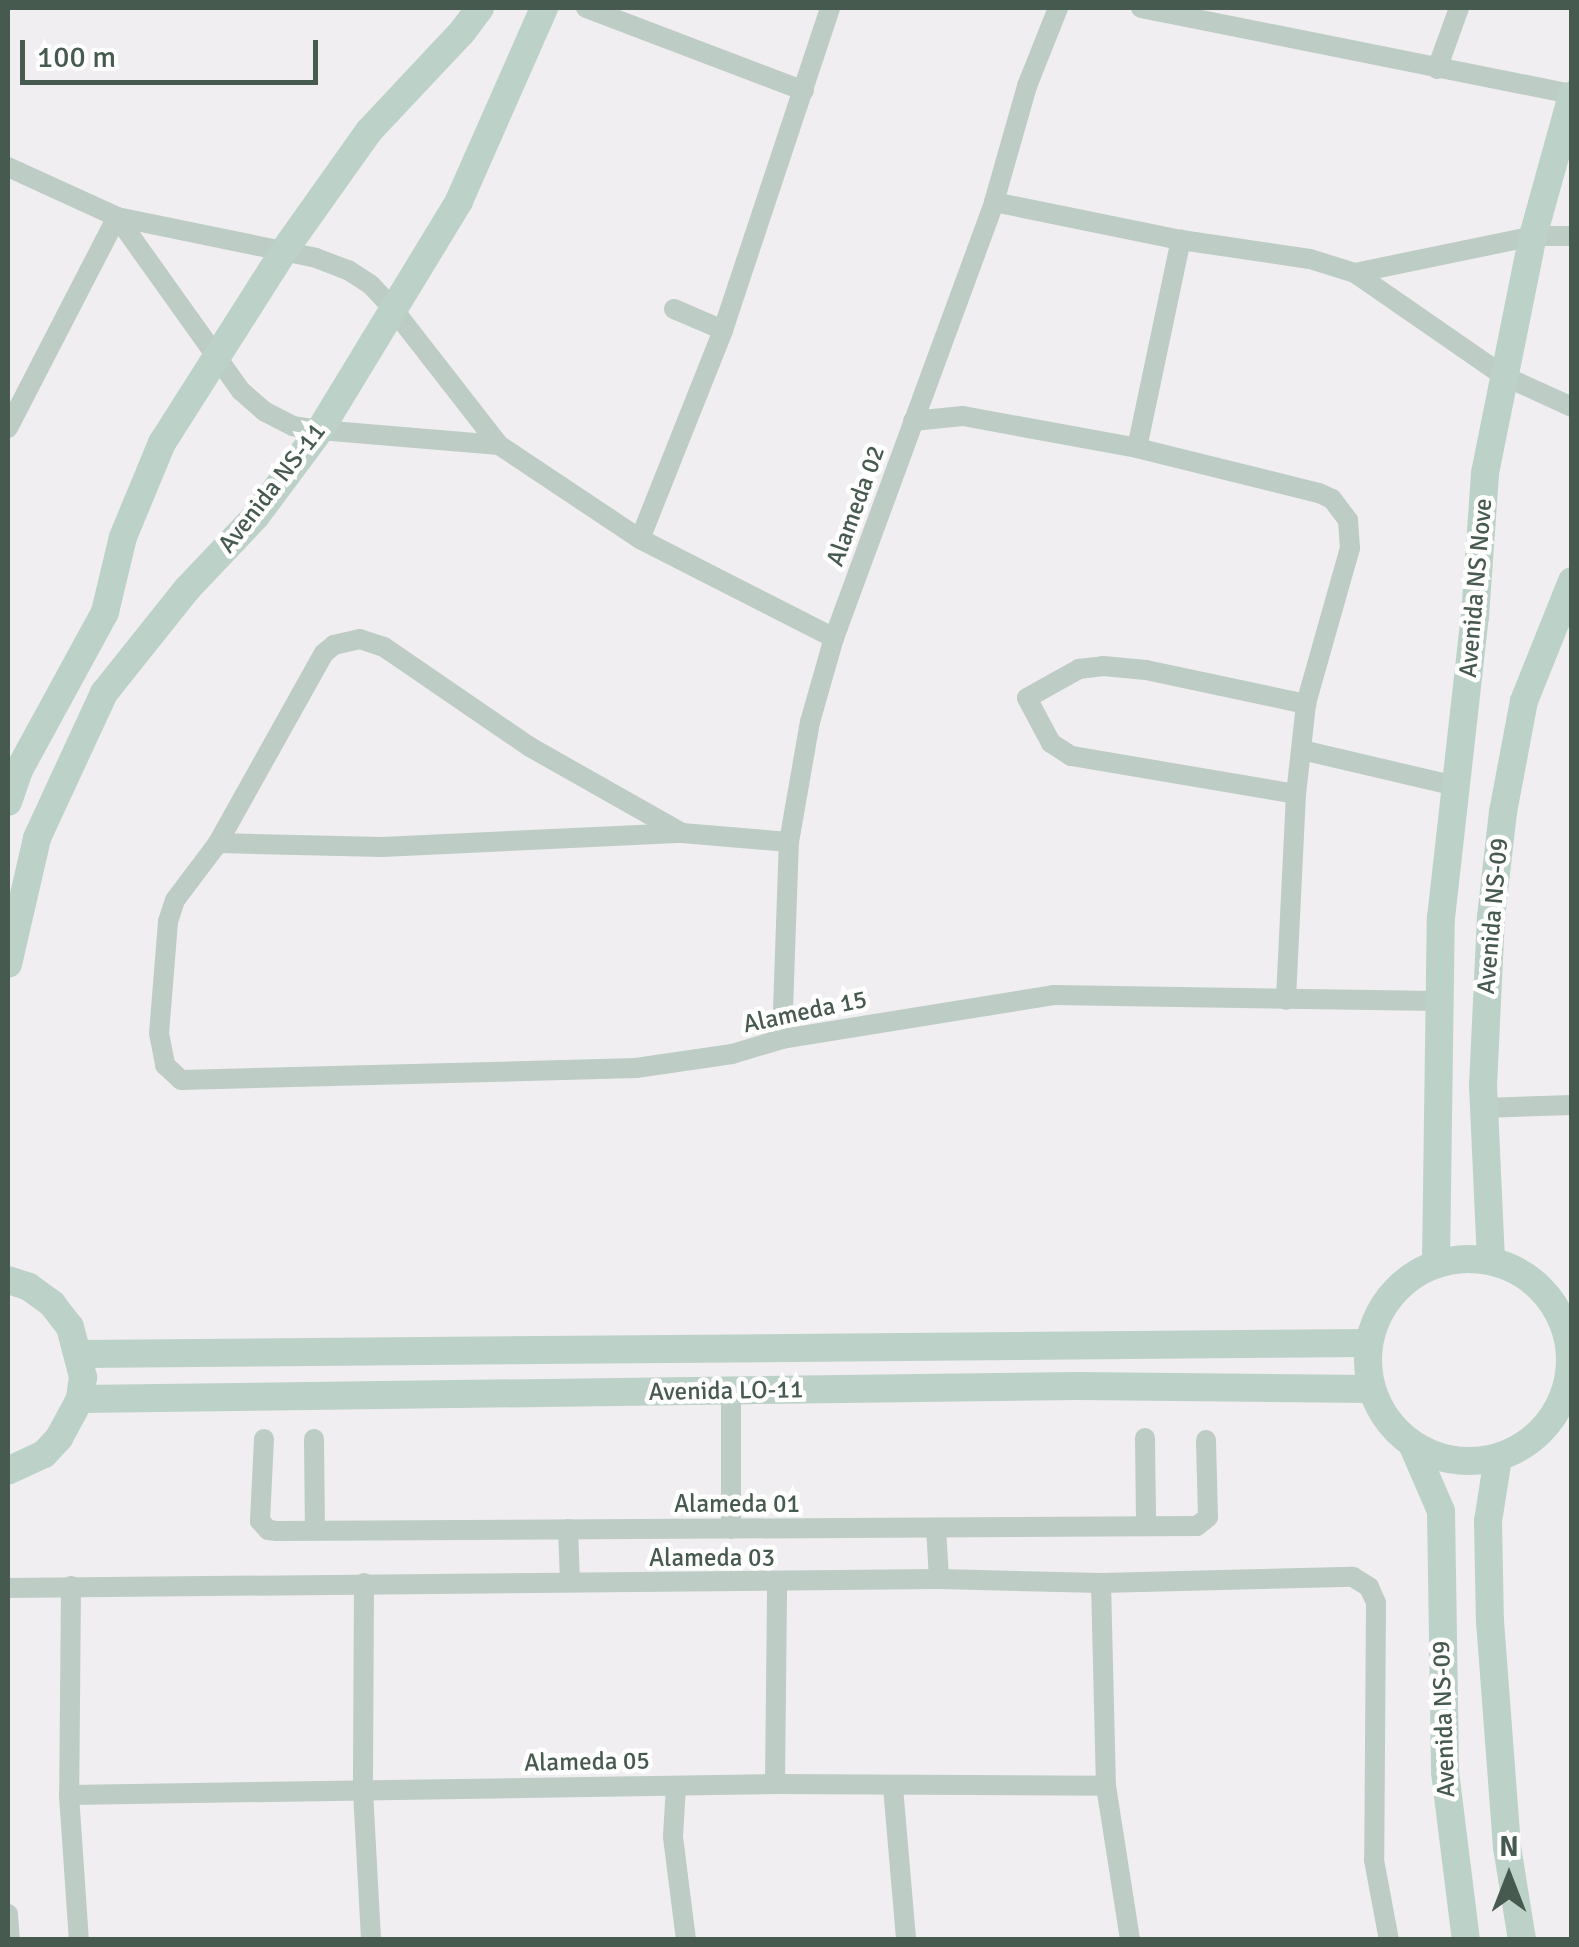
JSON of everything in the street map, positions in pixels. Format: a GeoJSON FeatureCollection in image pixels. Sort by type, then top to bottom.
{"type":"FeatureCollection","features":[{"type":"Feature","properties":{"kind":"street"},"geometry":{"type":"LineString","coordinates":[[8,802],[19,770],[106,612],[123,537],[162,443],[284,252],[369,131],[480,8]]}},
{"type":"Feature","properties":{"kind":"street","name":"Avenida NS-11"},"geometry":{"type":"LineString","coordinates":[[8,964],[37,838],[104,693],[187,589],[256,516],[320,430],[458,201],[544,8]]}},
{"type":"Feature","properties":{"kind":"street"},"geometry":{"type":"LineString","coordinates":[[586,8],[804,91]]}},
{"type":"Feature","properties":{"kind":"street"},"geometry":{"type":"LineString","coordinates":[[640,539],[723,330],[830,8]]}},
{"type":"Feature","properties":{"kind":"street","name":"Alameda 02"},"geometry":{"type":"LineString","coordinates":[[782,1038],[788,842],[810,722],[834,638],[994,202],[1026,86],[1058,8]]}},
{"type":"Feature","properties":{"kind":"street"},"geometry":{"type":"LineString","coordinates":[[1141,8],[1195,13],[1437,69],[1572,95]]}},
{"type":"Feature","properties":{"kind":"street"},"geometry":{"type":"LineString","coordinates":[[1437,69],[1459,8]]}},
{"type":"Feature","properties":{"kind":"street","name":"Avenida NS Nove"},"geometry":{"type":"LineString","coordinates":[[1436,1262],[1441,918],[1476,617],[1485,473],[1533,236],[1572,95]]}},
{"type":"Feature","properties":{"kind":"street"},"geometry":{"type":"LineString","coordinates":[[8,167],[117,217],[316,258],[348,270],[371,285],[393,308],[499,444],[640,539],[834,638]]}},
{"type":"Feature","properties":{"kind":"street"},"geometry":{"type":"LineString","coordinates":[[994,202],[1182,240],[1310,259],[1355,273],[1504,376],[1572,407]]}},
{"type":"Feature","properties":{"kind":"street"},"geometry":{"type":"LineString","coordinates":[[117,217],[218,358],[264,411],[292,426],[320,430],[499,444]]}},
{"type":"Feature","properties":{"kind":"street"},"geometry":{"type":"LineString","coordinates":[[8,428],[117,217]]}},
{"type":"Feature","properties":{"kind":"street"},"geometry":{"type":"LineString","coordinates":[[1355,273],[1533,236],[1572,236]]}},
{"type":"Feature","properties":{"kind":"street"},"geometry":{"type":"LineString","coordinates":[[1137,448],[1182,240]]}},
{"type":"Feature","properties":{"kind":"street"},"geometry":{"type":"LineString","coordinates":[[674,309],[723,330]]}},
{"type":"Feature","properties":{"kind":"street"},"geometry":{"type":"LineString","coordinates":[[913,421],[963,416],[1137,448],[1332,499],[1348,520],[1350,548],[1306,704],[1296,794],[1286,1000]]}},
{"type":"Feature","properties":{"kind":"street","name":"Avenida NS-09"},"geometry":{"type":"LineString","coordinates":[[1491,1261],[1484,1108],[1485,1000],[1502,812],[1524,701],[1572,581]]}},
{"type":"Feature","properties":{"kind":"street"},"geometry":{"type":"LineString","coordinates":[[682,833],[530,747],[384,646],[360,639],[345,640],[324,653],[218,844],[382,847],[682,833],[788,842]]}},
{"type":"Feature","properties":{"kind":"street"},"geometry":{"type":"LineString","coordinates":[[1296,794],[1070,756],[1051,743],[1027,698],[1079,669],[1104,666],[1146,670],[1306,704]]}},
{"type":"Feature","properties":{"kind":"street"},"geometry":{"type":"LineString","coordinates":[[1302,750],[1456,786]]}},
{"type":"Feature","properties":{"kind":"street","name":"Alameda 15"},"geometry":{"type":"LineString","coordinates":[[218,844],[182,886],[168,922],[159,1033],[166,1065],[181,1080],[636,1068],[732,1054],[782,1038],[1052,995],[1438,1001]]}},
{"type":"Feature","properties":{"kind":"street"},"geometry":{"type":"LineString","coordinates":[[1484,1108],[1572,1105]]}},
{"type":"Feature","properties":{"kind":"street"},"geometry":{"type":"LineString","coordinates":[[1491,1261],[1524,1274],[1550,1298],[1569,1330],[1571,1378],[1561,1405],[1545,1428],[1524,1446],[1498,1458],[1462,1462],[1412,1444],[1387,1420],[1372,1390],[1368,1344],[1378,1314],[1396,1290],[1436,1262],[1491,1261]]}},
{"type":"Feature","properties":{"kind":"street"},"geometry":{"type":"LineString","coordinates":[[8,1280],[28,1287],[52,1304],[70,1326],[80,1354],[80,1399],[60,1438],[44,1454],[8,1471]]}},
{"type":"Feature","properties":{"kind":"street","name":"Avenida LO-11"},"geometry":{"type":"LineString","coordinates":[[80,1354],[1368,1344]]}},
{"type":"Feature","properties":{"kind":"street","name":"Avenida LO-11"},"geometry":{"type":"LineString","coordinates":[[80,1399],[1078,1386],[1372,1390]]}},
{"type":"Feature","properties":{"kind":"street"},"geometry":{"type":"LineString","coordinates":[[731,1391],[732,1529]]}},
{"type":"Feature","properties":{"kind":"street"},"geometry":{"type":"LineString","coordinates":[[1145,1438],[1146,1526]]}},
{"type":"Feature","properties":{"kind":"street","name":"Alameda 01"},"geometry":{"type":"LineString","coordinates":[[264,1439],[260,1521],[268,1530],[277,1531],[1197,1526],[1208,1516],[1206,1440]]}},
{"type":"Feature","properties":{"kind":"street"},"geometry":{"type":"LineString","coordinates":[[314,1439],[316,1530]]}},
{"type":"Feature","properties":{"kind":"street","name":"Avenida NS-09"},"geometry":{"type":"LineString","coordinates":[[1412,1444],[1441,1511],[1445,1772],[1466,1940]]}},
{"type":"Feature","properties":{"kind":"street","name":"Avenida NS-09"},"geometry":{"type":"LineString","coordinates":[[1498,1458],[1488,1521],[1490,1622],[1507,1847],[1522,1940]]}},
{"type":"Feature","properties":{"kind":"street"},"geometry":{"type":"LineString","coordinates":[[936,1528],[939,1579]]}},
{"type":"Feature","properties":{"kind":"street"},"geometry":{"type":"LineString","coordinates":[[568,1529],[570,1582]]}},
{"type":"Feature","properties":{"kind":"street","name":"Alameda 03"},"geometry":{"type":"LineString","coordinates":[[8,1588],[939,1579],[1101,1583],[1352,1577],[1368,1587],[1376,1603],[1374,1860],[1390,1940]]}},
{"type":"Feature","properties":{"kind":"street"},"geometry":{"type":"LineString","coordinates":[[364,1583],[363,1791],[371,1940]]}},
{"type":"Feature","properties":{"kind":"street"},"geometry":{"type":"LineString","coordinates":[[775,1784],[777,1583]]}},
{"type":"Feature","properties":{"kind":"street"},"geometry":{"type":"LineString","coordinates":[[1101,1583],[1106,1786],[1130,1940]]}},
{"type":"Feature","properties":{"kind":"street"},"geometry":{"type":"LineString","coordinates":[[71,1586],[69,1794],[79,1940]]}},
{"type":"Feature","properties":{"kind":"street","name":"Alameda 05"},"geometry":{"type":"LineString","coordinates":[[69,1794],[775,1784],[1106,1786]]}},
{"type":"Feature","properties":{"kind":"street"},"geometry":{"type":"LineString","coordinates":[[676,1786],[673,1837],[686,1940]]}},
{"type":"Feature","properties":{"kind":"street"},"geometry":{"type":"LineString","coordinates":[[894,1787],[906,1940]]}},
{"type":"Feature","properties":{"kind":"street"},"geometry":{"type":"LineString","coordinates":[[8,1914],[10,1940]]}}]}
